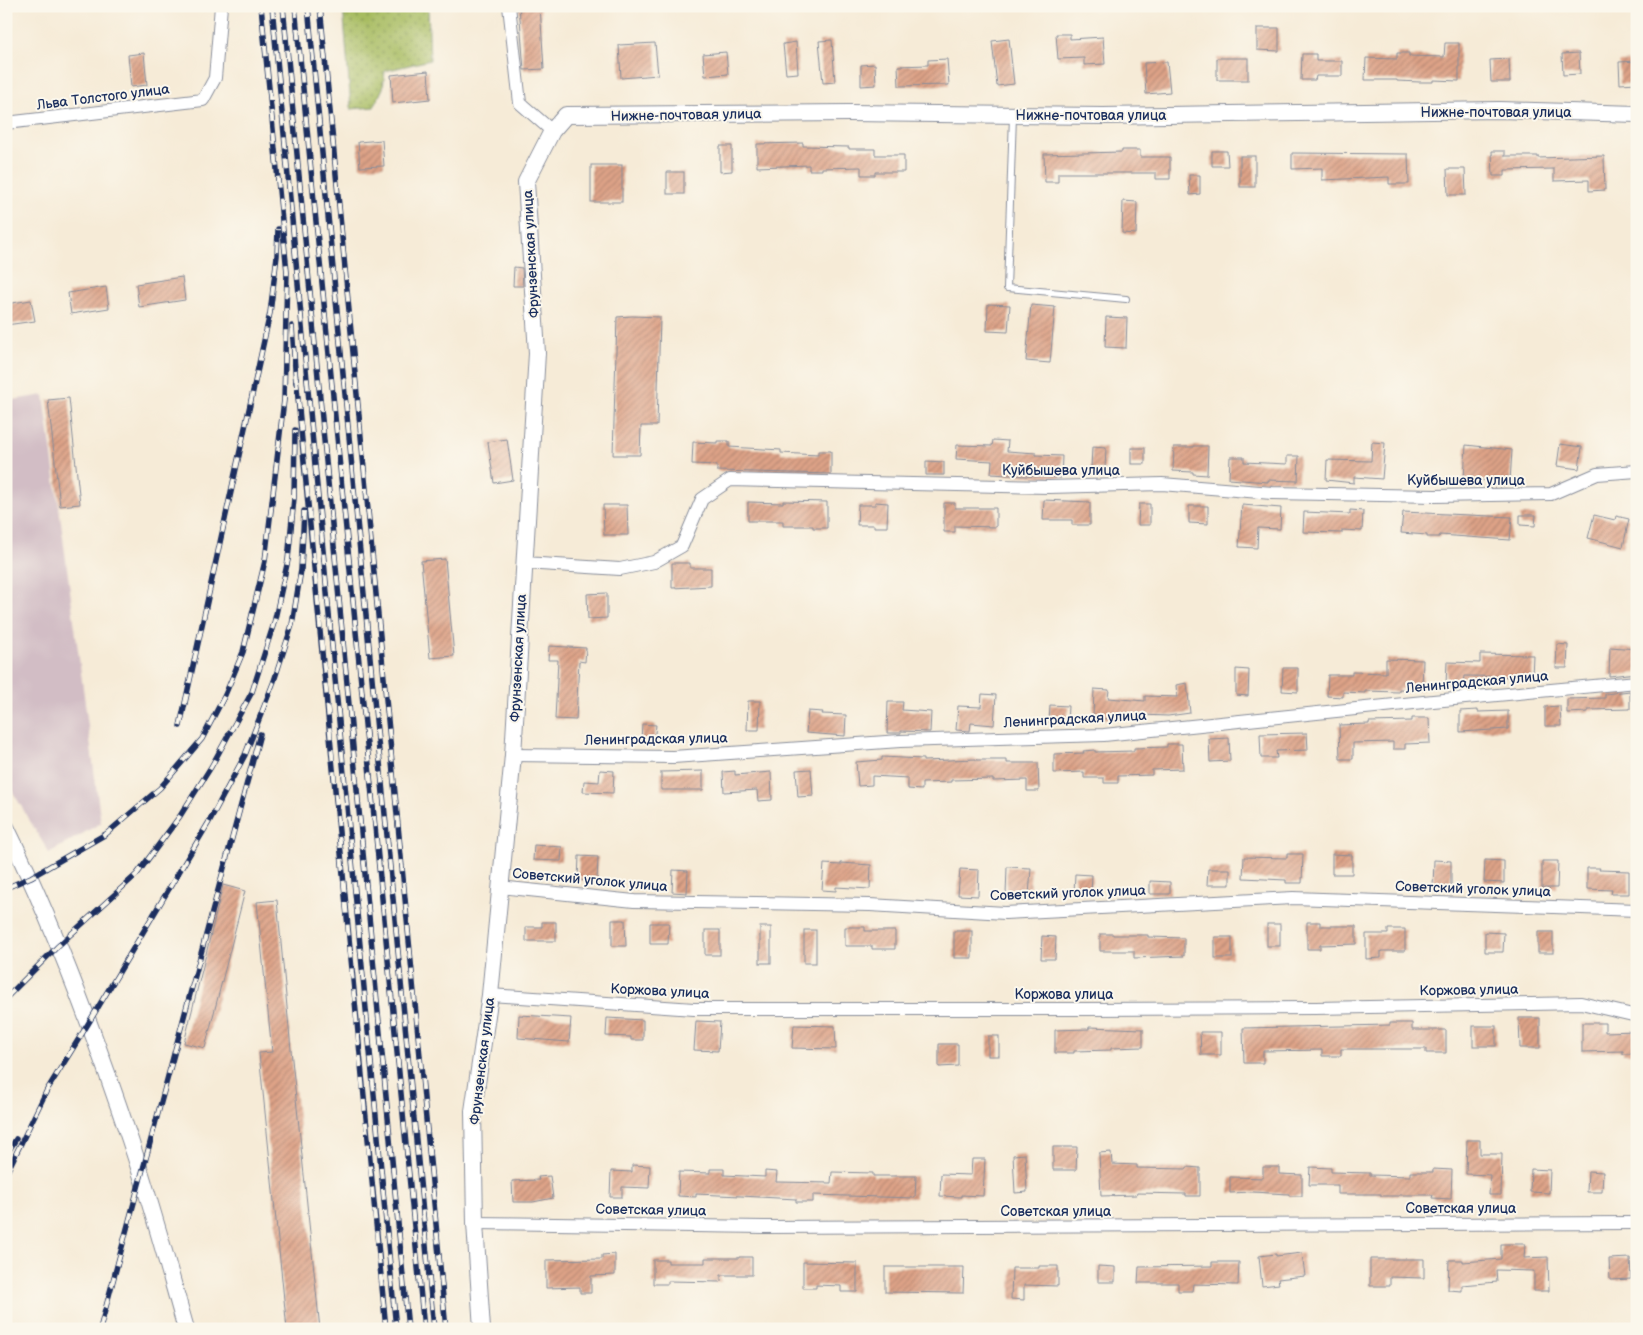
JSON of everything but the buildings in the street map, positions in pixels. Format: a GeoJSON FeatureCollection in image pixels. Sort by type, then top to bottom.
{"type":"FeatureCollection","features":[{"type":"Feature","properties":{"kind":"street","name":"Льва Толстого улица"},"geometry":{"type":"LineString","coordinates":[[6,123],[203,100],[215,78],[221,6]]}},
{"type":"Feature","properties":{"kind":"street"},"geometry":{"type":"LineString","coordinates":[[509,6],[520,103],[552,131]]}},
{"type":"Feature","properties":{"kind":"street","name":"Нижне-почтовая улица"},"geometry":{"type":"LineString","coordinates":[[552,131],[566,115],[849,113],[1103,116],[1499,110],[1637,114]]}},
{"type":"Feature","properties":{"kind":"street","name":"Фрунзенская улица"},"geometry":{"type":"LineString","coordinates":[[482,1329],[475,1223],[473,1111],[490,995],[513,755],[537,353],[526,182],[552,131]]}},
{"type":"Feature","properties":{"kind":"street","name":"Куйбышева улица"},"geometry":{"type":"LineString","coordinates":[[524,563],[620,570],[654,562],[682,546],[702,499],[730,480],[1049,486],[1162,484],[1272,493],[1435,496],[1551,494],[1597,474],[1637,471]]}},
{"type":"Feature","properties":{"kind":"street","name":"Ленинградская улица"},"geometry":{"type":"LineString","coordinates":[[513,755],[673,757],[900,741],[1104,735],[1637,682]]}},
{"type":"Feature","properties":{"kind":"street"},"geometry":{"type":"LineString","coordinates":[[6,827],[30,876],[88,1024],[130,1141],[186,1329]]}},
{"type":"Feature","properties":{"kind":"street","name":"Советский уголок улица"},"geometry":{"type":"LineString","coordinates":[[500,887],[634,901],[870,904],[1005,913],[1292,898],[1637,910]]}},
{"type":"Feature","properties":{"kind":"street","name":"Коржова улица"},"geometry":{"type":"LineString","coordinates":[[490,995],[694,1009],[1169,1009],[1581,1003],[1637,1016]]}},
{"type":"Feature","properties":{"kind":"street","name":"Советская улица"},"geometry":{"type":"LineString","coordinates":[[475,1223],[774,1227],[1637,1223]]}},
{"type":"Feature","properties":{"kind":"lane"},"geometry":{"type":"LineString","coordinates":[[1013,115],[1007,288],[1126,299]]}},
{"type":"Feature","properties":{"kind":"shaded area"},"geometry":{"type":"Polygon","coordinates":[[[44,395],[101,823],[49,853],[11,789],[6,741],[6,401],[44,395]]]}},
{"type":"Feature","properties":{"kind":"green space"},"geometry":{"type":"Polygon","coordinates":[[[343,6],[428,6],[430,60],[385,71],[383,88],[374,107],[351,109],[343,6]]]}},
{"type":"Feature","properties":{"kind":"railway"},"geometry":{"type":"LineString","coordinates":[[6,888],[31,877],[106,834],[160,788],[202,739],[225,695],[243,652],[265,561],[284,400],[287,272],[261,6]]}},
{"type":"Feature","properties":{"kind":"railway"},"geometry":{"type":"LineString","coordinates":[[272,6],[396,1329]]}},
{"type":"Feature","properties":{"kind":"railway"},"geometry":{"type":"LineString","coordinates":[[283,6],[408,1329]]}},
{"type":"Feature","properties":{"kind":"railway"},"geometry":{"type":"LineString","coordinates":[[295,6],[424,1329]]}},
{"type":"Feature","properties":{"kind":"railway"},"geometry":{"type":"LineString","coordinates":[[308,6],[434,1329]]}},
{"type":"Feature","properties":{"kind":"railway"},"geometry":{"type":"LineString","coordinates":[[320,6],[446,1329]]}},
{"type":"Feature","properties":{"kind":"railway"},"geometry":{"type":"LineString","coordinates":[[180,726],[270,313],[277,256],[278,229]]}},
{"type":"Feature","properties":{"kind":"railway"},"geometry":{"type":"LineString","coordinates":[[292,326],[296,383]]}},
{"type":"Feature","properties":{"kind":"railway"},"geometry":{"type":"LineString","coordinates":[[296,377],[386,1329]]}},
{"type":"Feature","properties":{"kind":"railway"},"geometry":{"type":"LineString","coordinates":[[6,998],[58,946],[137,874],[180,816],[211,767],[252,692],[274,623],[288,560],[294,498],[295,430]]}},
{"type":"Feature","properties":{"kind":"railway"},"geometry":{"type":"LineString","coordinates":[[6,1174],[47,1090],[209,822],[245,755],[274,681],[292,625],[301,570],[304,511]]}},
{"type":"Feature","properties":{"kind":"railway"},"geometry":{"type":"LineString","coordinates":[[100,1329],[260,734]]}},
{"type":"Feature","properties":{"kind":"railway"},"geometry":{"type":"LineString","coordinates":[[6,1155],[16,1139]]}}]}
